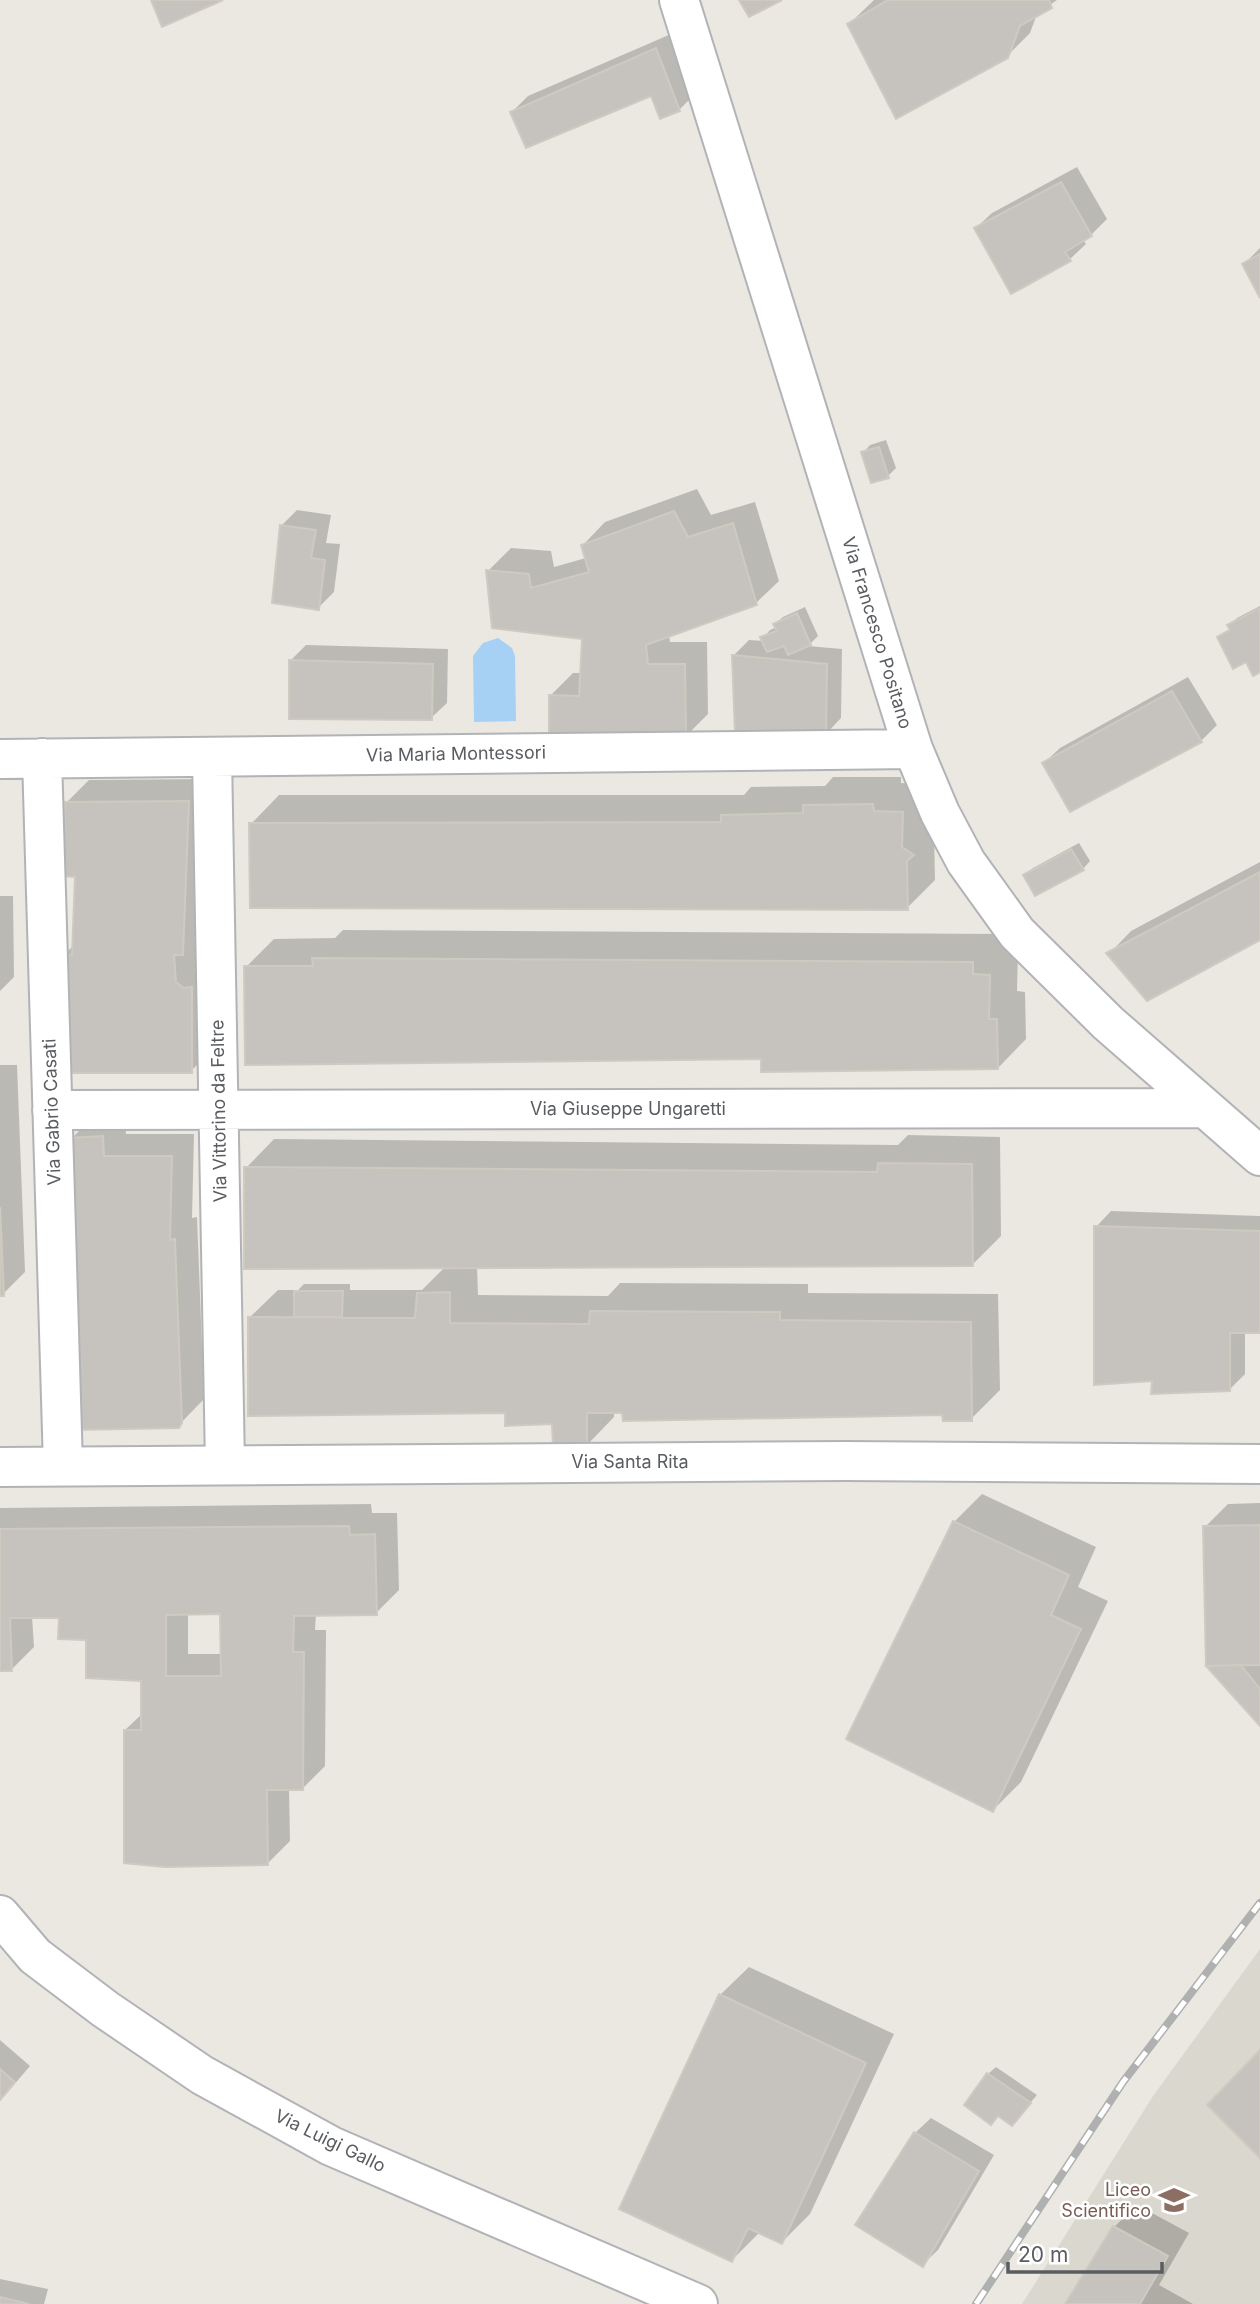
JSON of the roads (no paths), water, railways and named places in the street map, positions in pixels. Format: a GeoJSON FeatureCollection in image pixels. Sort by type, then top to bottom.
{"type":"FeatureCollection","features":[{"type":"Feature","properties":{"kind":"street","name":"Via Francesco Positano"},"geometry":{"type":"LineString","coordinates":[[679,0],[913,749],[940,813],[967,862],[1017,933],[1108,1023],[1260,1156]]}},
{"type":"Feature","properties":{"kind":"street","name":"Via Maria Montessori"},"geometry":{"type":"LineString","coordinates":[[0,759],[913,749]]}},
{"type":"Feature","properties":{"kind":"street","name":"Via Vittorino da Feltre"},"geometry":{"type":"LineString","coordinates":[[212,757],[225,1465]]}},
{"type":"Feature","properties":{"kind":"street","name":"Via Gabrio Casati"},"geometry":{"type":"LineString","coordinates":[[42,758],[63,1466]]}},
{"type":"Feature","properties":{"kind":"street","name":"Via Giuseppe Ungaretti"},"geometry":{"type":"LineString","coordinates":[[52,1110],[1204,1108]]}},
{"type":"Feature","properties":{"kind":"street","name":"Via Santa Rita"},"geometry":{"type":"LineString","coordinates":[[0,1467],[831,1461],[1260,1464]]}},
{"type":"Feature","properties":{"kind":"street","name":"Via Luigi Gallo"},"geometry":{"type":"LineString","coordinates":[[0,1915],[35,1956],[105,2009],[202,2074],[331,2146],[698,2304]]}},
{"type":"Feature","properties":{"kind":"water"},"geometry":{"type":"Polygon","coordinates":[[[498,638],[512,648],[515,656],[516,721],[474,722],[473,656],[483,643],[498,638]]]}},
{"type":"Feature","properties":{"kind":"railway"},"geometry":{"type":"LineString","coordinates":[[976,2304],[1123,2082],[1260,1903]]}},
{"type":"Feature","properties":{"kind":"place","name":"Liceo Scientifico"},"geometry":{"type":"Point","coordinates":[1174,2200]}}]}
